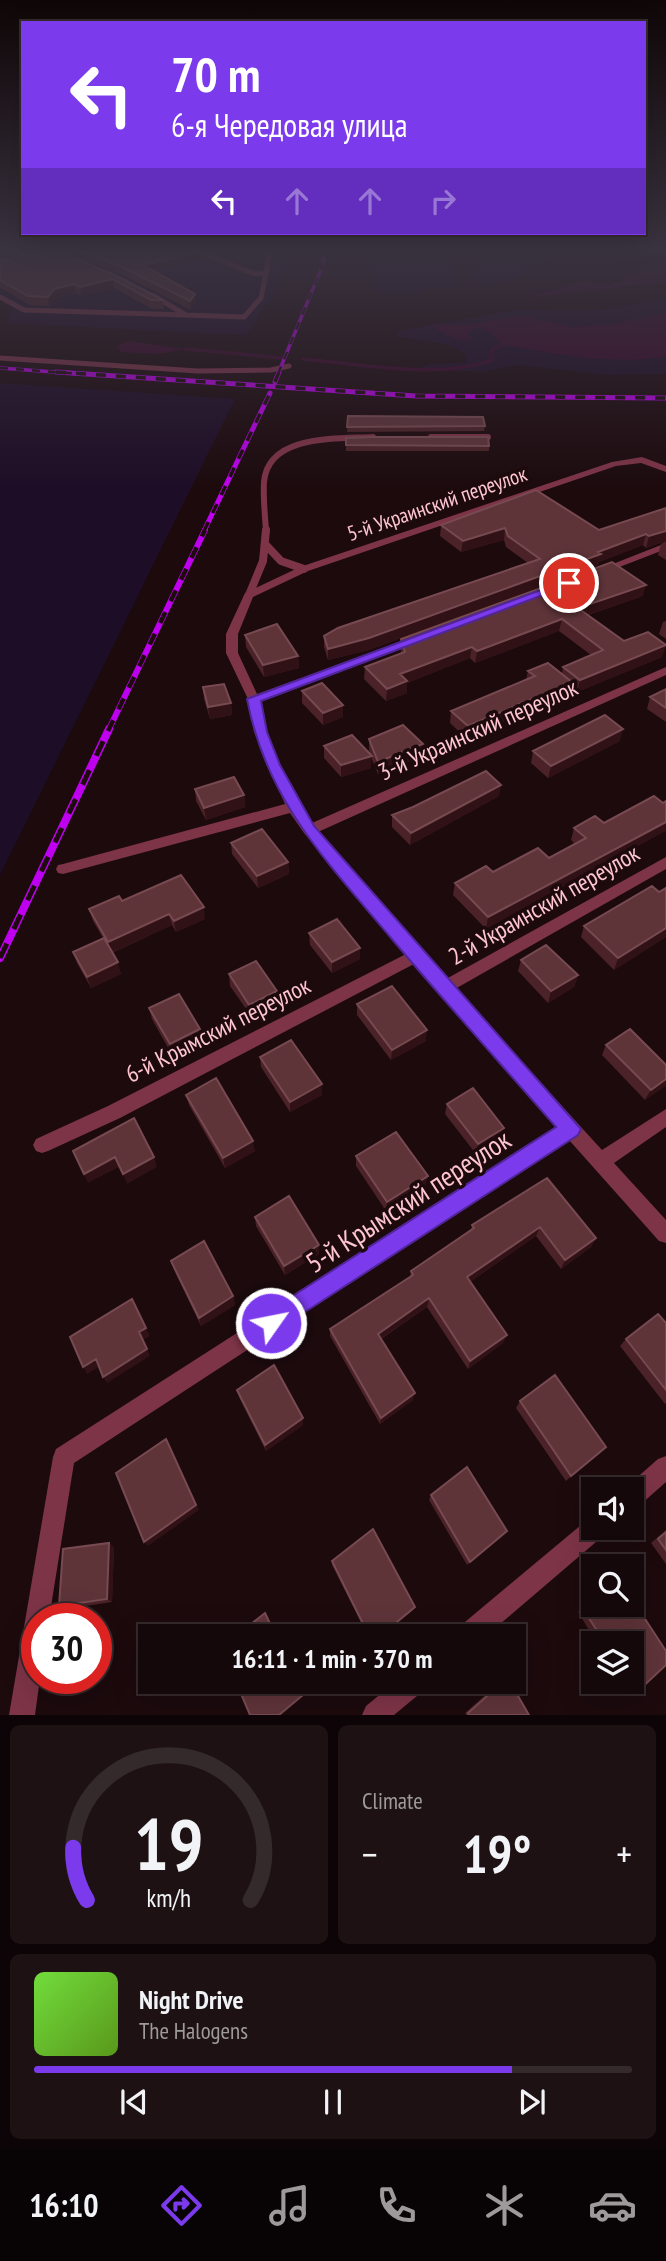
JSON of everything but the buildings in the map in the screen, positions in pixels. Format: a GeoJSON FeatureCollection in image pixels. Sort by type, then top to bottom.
{"type":"FeatureCollection","features":[{"type":"Feature","properties":{"kind":"street","name":"5-й Украинский переулок"},"geometry":{"type":"LineString","coordinates":[[249,595],[304,569],[615,464],[642,460],[666,469]]}},
{"type":"Feature","properties":{"kind":"street"},"geometry":{"type":"LineString","coordinates":[[594,574],[666,546]]}},
{"type":"Feature","properties":{"kind":"street"},"geometry":{"type":"LineString","coordinates":[[249,595],[232,634],[232,653],[254,699],[260,732],[293,807],[309,830],[416,956],[666,1234]]}},
{"type":"Feature","properties":{"kind":"street"},"geometry":{"type":"LineString","coordinates":[[254,699],[432,634]]}},
{"type":"Feature","properties":{"kind":"street","name":"3-й Украинский переулок"},"geometry":{"type":"LineString","coordinates":[[309,830],[666,671]]}},
{"type":"Feature","properties":{"kind":"street"},"geometry":{"type":"LineString","coordinates":[[63,869],[293,807]]}},
{"type":"Feature","properties":{"kind":"street","name":"2-й Украинский переулок"},"geometry":{"type":"LineString","coordinates":[[444,988],[666,862]]}},
{"type":"Feature","properties":{"kind":"street","name":"6-й Крымский переулок"},"geometry":{"type":"LineString","coordinates":[[41,1145],[114,1112],[416,956]]}},
{"type":"Feature","properties":{"kind":"street"},"geometry":{"type":"LineString","coordinates":[[602,1160],[666,1117]]}},
{"type":"Feature","properties":{"kind":"street","name":"5-й Крымский переулок"},"geometry":{"type":"LineString","coordinates":[[40,1603],[64,1457],[571,1129]]}},
{"type":"Feature","properties":{"kind":"street"},"geometry":{"type":"LineString","coordinates":[[644,1486],[666,1467]]}},
{"type":"Feature","properties":{"kind":"street"},"geometry":{"type":"LineString","coordinates":[[482,1624],[581,1540]]}},
{"type":"Feature","properties":{"kind":"street"},"geometry":{"type":"LineString","coordinates":[[22,1715],[25,1694]]}},
{"type":"Feature","properties":{"kind":"street"},"geometry":{"type":"LineString","coordinates":[[375,1715],[400,1694]]}},
{"type":"Feature","properties":{"kind":"lane"},"geometry":{"type":"LineString","coordinates":[[0,358],[237,371],[282,370],[289,366]]}},
{"type":"Feature","properties":{"kind":"lane"},"geometry":{"type":"LineString","coordinates":[[249,595],[256,582],[265,544],[262,481],[264,466],[272,455],[318,440],[381,437]]}},
{"type":"Feature","properties":{"kind":"lane"},"geometry":{"type":"LineString","coordinates":[[421,437],[488,437]]}},
{"type":"Feature","properties":{"kind":"lane"},"geometry":{"type":"LineString","coordinates":[[265,544],[272,555],[286,565],[304,569]]}},
{"type":"Feature","properties":{"kind":"shaded area"},"geometry":{"type":"Polygon","coordinates":[[[127,329],[250,329],[246,335],[127,329]]]}},
{"type":"Feature","properties":{"kind":"shaded area"},"geometry":{"type":"Polygon","coordinates":[[[438,329],[473,329],[467,333],[472,340],[455,339],[438,329]]]}},
{"type":"Feature","properties":{"kind":"shaded area"},"geometry":{"type":"Polygon","coordinates":[[[482,329],[666,329],[666,356],[625,360],[584,357],[502,345],[490,332],[482,329]]]}},
{"type":"Feature","properties":{"kind":"shaded area"},"geometry":{"type":"Polygon","coordinates":[[[666,329],[666,374],[609,375],[518,365],[483,372],[417,369],[430,364],[465,363],[467,356],[443,344],[397,336],[398,331],[666,329]]]}},
{"type":"Feature","properties":{"kind":"shaded area"},"geometry":{"type":"Polygon","coordinates":[[[128,341],[185,349],[158,354],[121,352],[117,346],[128,341]]]}},
{"type":"Feature","properties":{"kind":"shaded area"},"geometry":{"type":"Polygon","coordinates":[[[0,383],[235,399],[0,875],[0,383]]]}},
{"type":"Feature","properties":{"kind":"waterway"},"geometry":{"type":"LineString","coordinates":[[303,359],[399,369],[448,369],[492,360],[492,350],[502,345]]}},
{"type":"Feature","properties":{"kind":"waterway"},"geometry":{"type":"LineString","coordinates":[[185,349],[282,358]]}},
{"type":"Feature","properties":{"kind":"railway"},"geometry":{"type":"LineString","coordinates":[[278,374],[296,329]]}},
{"type":"Feature","properties":{"kind":"railway"},"geometry":{"type":"LineString","coordinates":[[0,368],[81,374]]}},
{"type":"Feature","properties":{"kind":"railway"},"geometry":{"type":"LineString","coordinates":[[56,372],[416,396],[666,398]]}},
{"type":"Feature","properties":{"kind":"railway"},"geometry":{"type":"LineString","coordinates":[[275,382],[279,372]]}},
{"type":"Feature","properties":{"kind":"railway"},"geometry":{"type":"LineString","coordinates":[[204,531],[270,393]]}},
{"type":"Feature","properties":{"kind":"railway"},"geometry":{"type":"LineString","coordinates":[[108,731],[205,530]]}},
{"type":"Feature","properties":{"kind":"railway"},"geometry":{"type":"LineString","coordinates":[[0,958],[109,729]]}},
{"type":"Feature","properties":{"kind":"route"},"geometry":{"type":"LineString","coordinates":[[271,1323],[571,1129],[444,988],[309,830],[293,807],[273,765],[260,732],[254,699],[569,583]]}}]}
